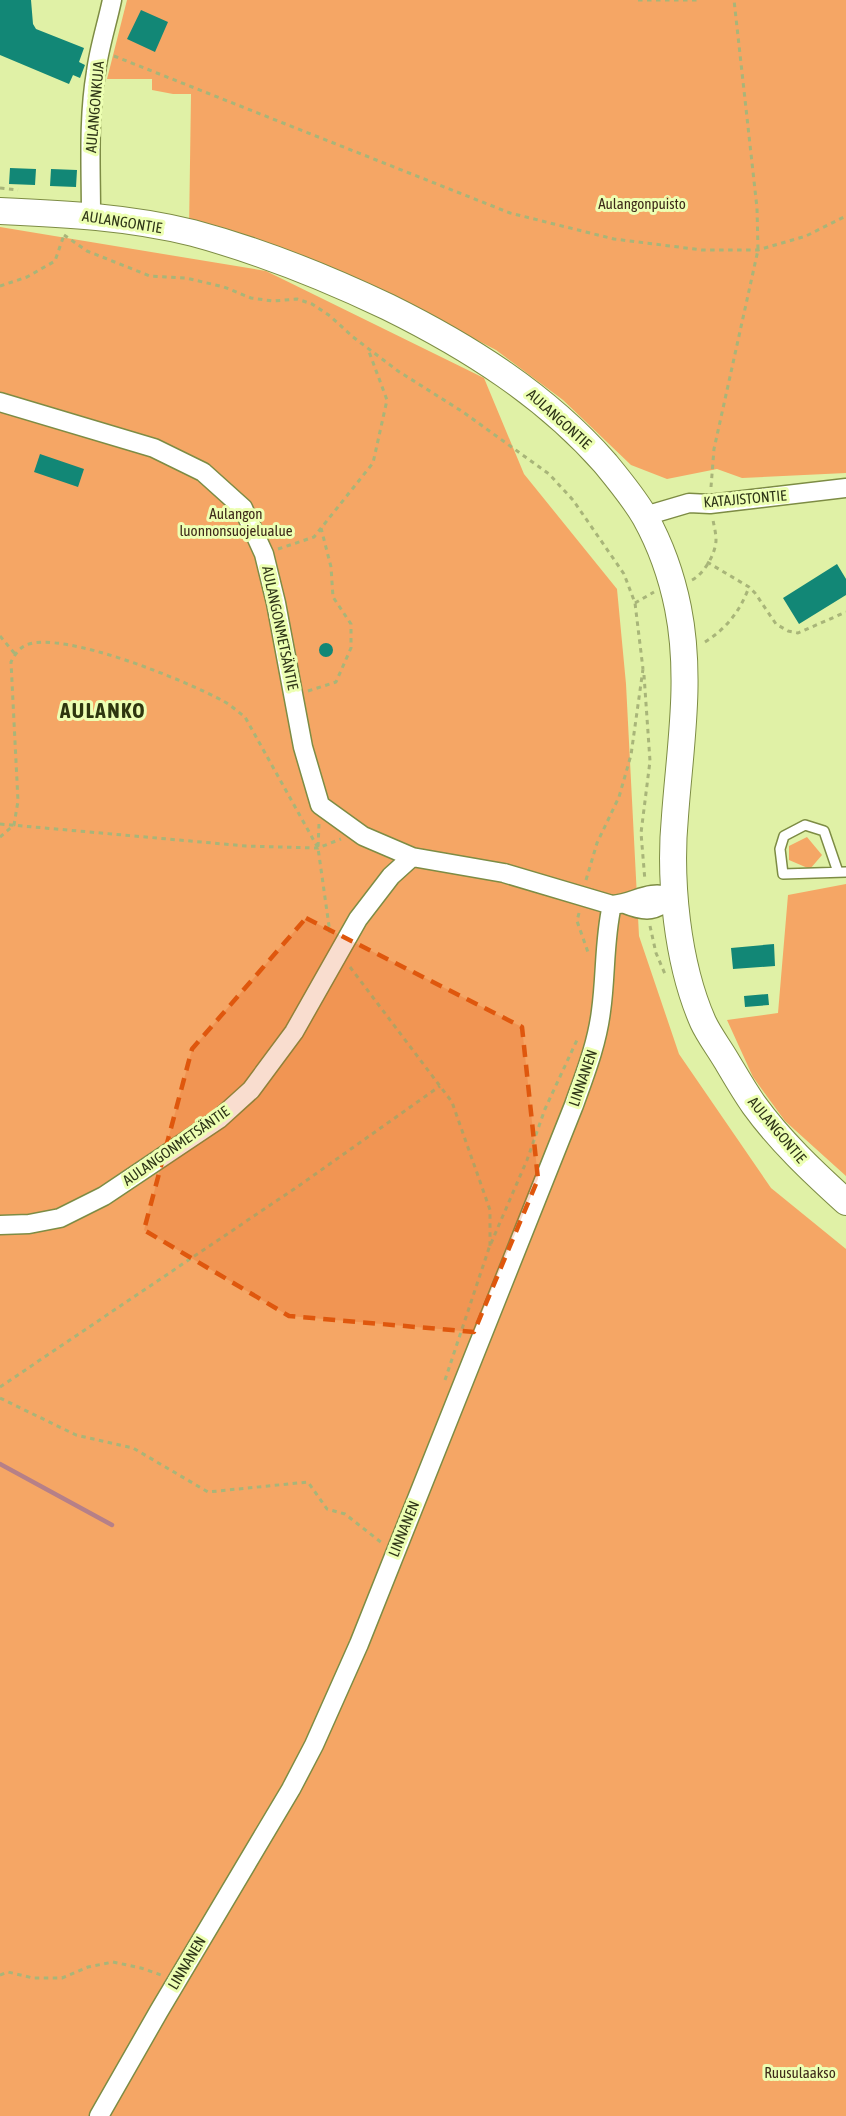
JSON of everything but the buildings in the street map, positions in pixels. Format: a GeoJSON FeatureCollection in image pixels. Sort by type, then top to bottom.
{"type":"FeatureCollection","features":[{"type":"Feature","properties":{"kind":"street","name":"AULANGONKUJA"},"geometry":{"type":"LineString","coordinates":[[92,215],[93,98],[96,72],[112,0]]}},
{"type":"Feature","properties":{"kind":"street","name":"AULANGONTIE"},"geometry":{"type":"LineString","coordinates":[[0,211],[92,215],[189,232],[302,268],[437,332],[509,376],[579,434],[617,477],[645,516],[663,557],[678,607],[686,671],[683,735],[674,819],[674,897],[679,924],[695,948],[703,970],[713,1010],[719,1049],[754,1105],[775,1131],[806,1165],[846,1202]]}},
{"type":"Feature","properties":{"kind":"street","name":"AULANGONMETSÄNTIE"},"geometry":{"type":"LineString","coordinates":[[0,402],[154,448],[203,472],[243,508],[264,554],[276,603],[303,747],[320,805],[358,832],[412,857],[504,873],[581,896],[648,911],[674,897]]}},
{"type":"Feature","properties":{"kind":"street","name":"KATAJISTONTIE"},"geometry":{"type":"LineString","coordinates":[[645,516],[689,503],[710,504],[846,488]]}},
{"type":"Feature","properties":{"kind":"street","name":"AULANGONMETSÄNTIE"},"geometry":{"type":"LineString","coordinates":[[0,1225],[29,1224],[60,1218],[104,1196],[219,1119],[251,1090],[294,1032],[358,919],[391,876],[412,857]]}},
{"type":"Feature","properties":{"kind":"street","name":"LINNANEN"},"geometry":{"type":"LineString","coordinates":[[99,2116],[291,1789],[359,1644],[594,1050],[601,1011],[609,920],[619,904]]}},
{"type":"Feature","properties":{"kind":"lane"},"geometry":{"type":"LineString","coordinates":[[805,825],[824,831],[842,873],[783,874],[780,849],[784,836],[805,825]]}},
{"type":"Feature","properties":{"kind":"path"},"geometry":{"type":"LineString","coordinates":[[638,0],[697,0]]}},
{"type":"Feature","properties":{"kind":"path"},"geometry":{"type":"LineString","coordinates":[[686,584],[698,577],[713,552],[716,540],[710,504],[714,449],[758,250],[757,208],[734,0]]}},
{"type":"Feature","properties":{"kind":"path"},"geometry":{"type":"LineString","coordinates":[[112,55],[510,213],[614,239],[702,250],[758,250],[806,236],[846,216]]}},
{"type":"Feature","properties":{"kind":"path","name":"AULANGONTIE"},"geometry":{"type":"LineString","coordinates":[[0,286],[27,277],[55,261],[64,235],[87,251],[150,276],[186,278],[224,287],[250,298],[273,301],[297,299],[312,304],[398,371],[464,412],[549,474],[573,500],[624,574],[635,603],[643,669],[631,755],[619,796],[597,843],[581,896],[577,921],[589,957]]}},
{"type":"Feature","properties":{"kind":"path"},"geometry":{"type":"LineString","coordinates":[[264,554],[314,537],[373,463],[387,400],[367,348]]}},
{"type":"Feature","properties":{"kind":"path"},"geometry":{"type":"LineString","coordinates":[[293,694],[336,682],[351,648],[351,624],[333,597],[331,567],[321,528]]}},
{"type":"Feature","properties":{"kind":"path"},"geometry":{"type":"LineString","coordinates":[[707,562],[755,592],[776,624],[788,631],[798,633],[846,612]]}},
{"type":"Feature","properties":{"kind":"path"},"geometry":{"type":"LineString","coordinates":[[705,642],[735,617],[748,587]]}},
{"type":"Feature","properties":{"kind":"path"},"geometry":{"type":"LineString","coordinates":[[635,603],[656,591]]}},
{"type":"Feature","properties":{"kind":"path"},"geometry":{"type":"LineString","coordinates":[[0,636],[15,654]]}},
{"type":"Feature","properties":{"kind":"path"},"geometry":{"type":"LineString","coordinates":[[0,837],[14,825],[18,801],[11,662],[15,654],[26,645],[77,647],[117,657],[176,678],[226,702],[245,717],[318,848],[330,936],[339,952],[452,1101],[490,1209],[489,1248]]}},
{"type":"Feature","properties":{"kind":"path"},"geometry":{"type":"LineString","coordinates":[[0,824],[236,845],[318,848],[358,832]]}},
{"type":"Feature","properties":{"kind":"path"},"geometry":{"type":"LineString","coordinates":[[442,1387],[489,1248],[527,1160],[545,1109],[577,1040]]}},
{"type":"Feature","properties":{"kind":"path"},"geometry":{"type":"LineString","coordinates":[[0,1387],[300,1185],[440,1086]]}},
{"type":"Feature","properties":{"kind":"path"},"geometry":{"type":"LineString","coordinates":[[0,1398],[76,1435],[133,1448],[208,1492],[308,1482],[327,1509],[345,1514],[382,1543],[379,1552]]}},
{"type":"Feature","properties":{"kind":"path"},"geometry":{"type":"LineString","coordinates":[[0,1975],[8,1972],[33,1978],[62,1978],[88,1967],[113,1962],[141,1968],[165,1977]]}},
{"type":"Feature","properties":{"kind":"highlighted area"},"geometry":{"type":"Polygon","coordinates":[[[306,918],[522,1027],[538,1179],[474,1332],[289,1316],[144,1230],[192,1049],[306,918]]]}},
{"type":"Feature","properties":{"kind":"green space","name":"Aulangonpuisto"},"geometry":{"type":"Polygon","coordinates":[[[127,0],[846,0],[846,473],[742,478],[717,469],[667,479],[631,465],[563,400],[496,350],[438,320],[189,231],[191,94],[173,94],[152,90],[152,79],[107,79],[127,0]]]}},
{"type":"Feature","properties":{"kind":"green space"},"geometry":{"type":"Polygon","coordinates":[[[0,227],[266,271],[484,378],[524,474],[617,589],[626,684],[639,936],[679,1054],[771,1188],[846,1249],[846,2116],[0,2116],[0,227]]]}},
{"type":"Feature","properties":{"kind":"green space"},"geometry":{"type":"Polygon","coordinates":[[[807,837],[822,855],[810,869],[789,860],[789,846],[807,837]]]}},
{"type":"Feature","properties":{"kind":"green space"},"geometry":{"type":"Polygon","coordinates":[[[846,884],[846,1176],[785,1121],[753,1077],[727,1020],[778,1013],[788,895],[846,884]]]}},
{"type":"Feature","properties":{"kind":"waterway"},"geometry":{"type":"LineString","coordinates":[[0,1464],[112,1525]]}},
{"type":"Feature","properties":{"kind":"district","name":"AULANKO"},"geometry":{"type":"Point","coordinates":[103,711]}},
{"type":"Feature","properties":{"kind":"park label","name":"Aulangon luonnonsuojelualue"},"geometry":{"type":"Point","coordinates":[236,522]}},
{"type":"Feature","properties":{"kind":"park label","name":"Ruusulaakso"},"geometry":{"type":"Point","coordinates":[800,2073]}}]}
